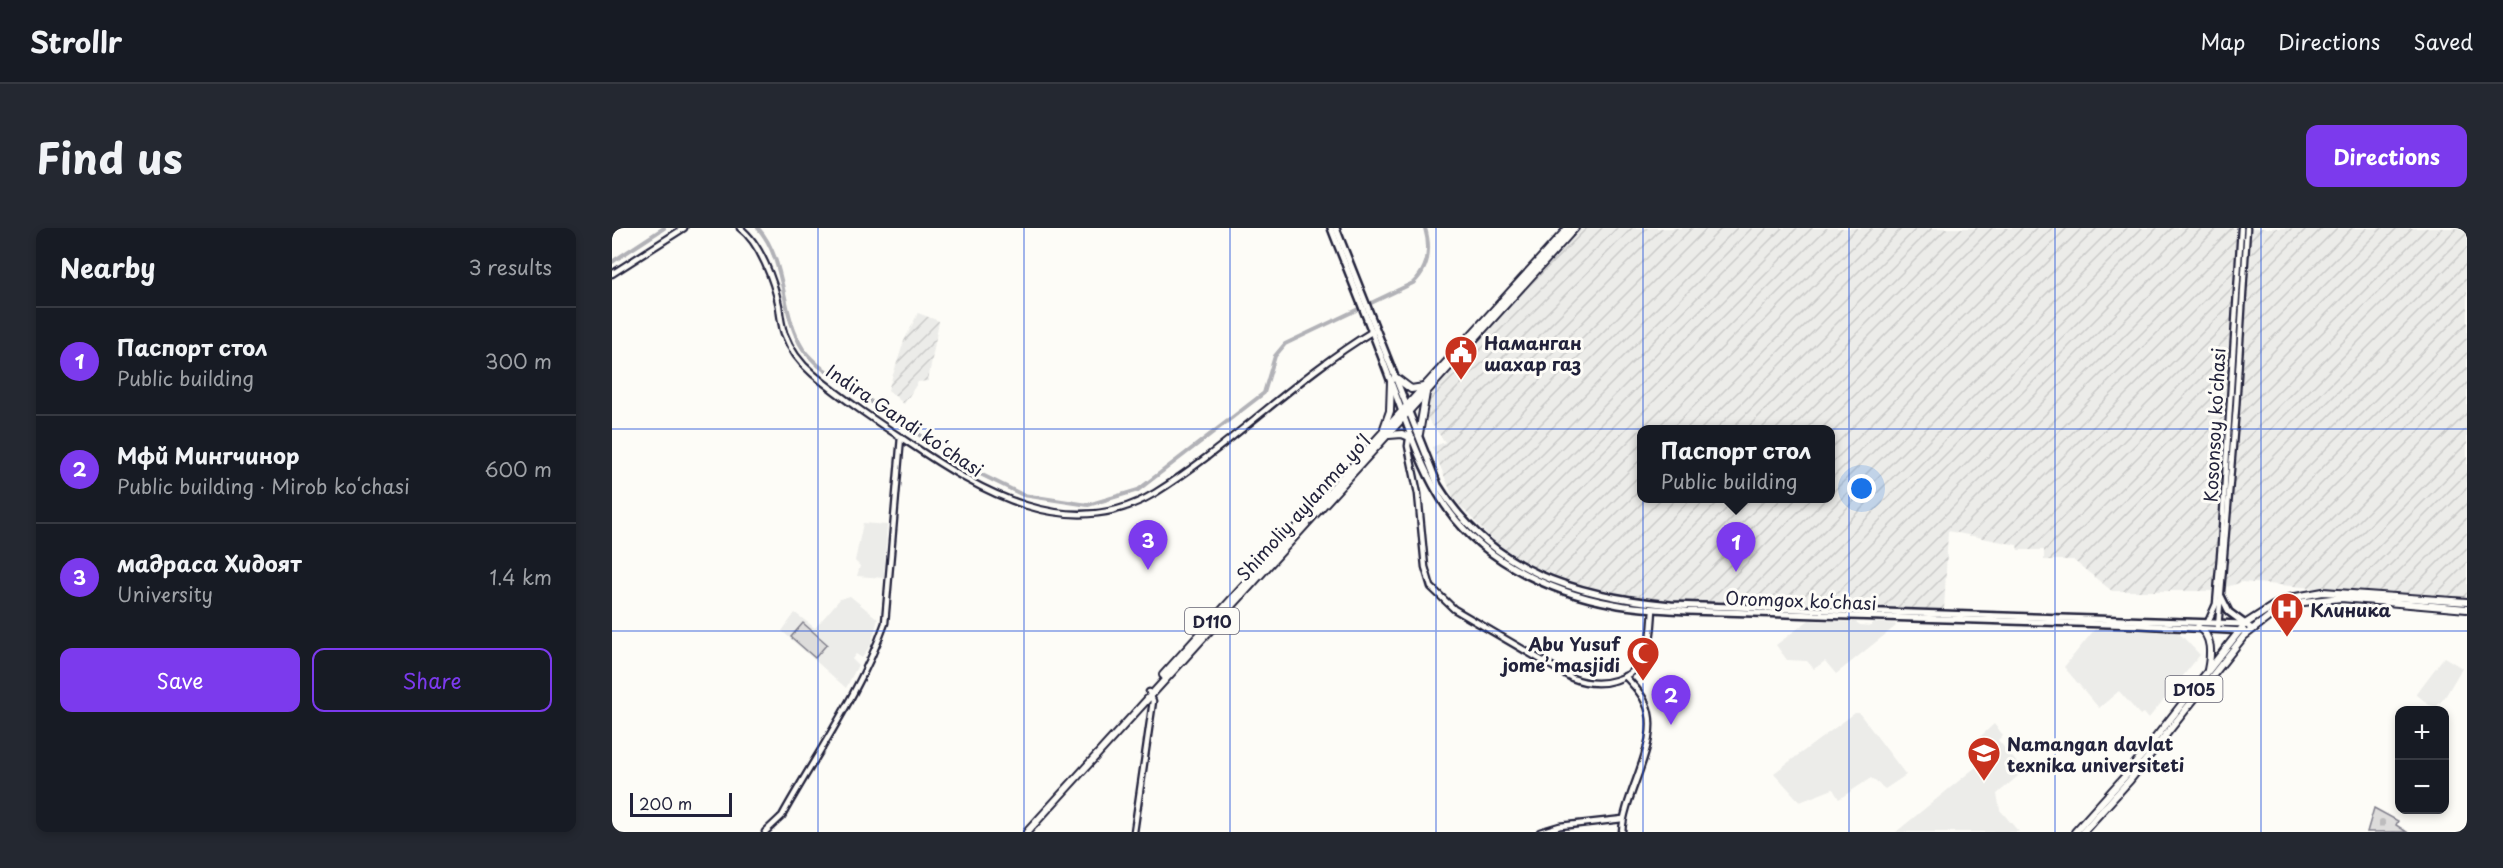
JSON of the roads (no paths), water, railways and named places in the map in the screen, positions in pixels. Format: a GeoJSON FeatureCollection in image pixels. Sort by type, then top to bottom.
{"type":"FeatureCollection","features":[{"type":"Feature","properties":{"kind":"main road"},"geometry":{"type":"LineString","coordinates":[[1330,228],[1362,299]]}},
{"type":"Feature","properties":{"kind":"main road"},"geometry":{"type":"LineString","coordinates":[[1335,228],[1393,379],[1419,434],[1424,458]]}},
{"type":"Feature","properties":{"kind":"main road","name":"Shimoliy aylanma yoʻl"},"geometry":{"type":"LineString","coordinates":[[1426,389],[1568,228]]}},
{"type":"Feature","properties":{"kind":"main road","name":"Shimoliy aylanma yoʻl"},"geometry":{"type":"LineString","coordinates":[[1025,832],[1406,409],[1575,228]]}},
{"type":"Feature","properties":{"kind":"main road"},"geometry":{"type":"LineString","coordinates":[[1393,379],[1411,389],[1426,389],[1419,434]]}},
{"type":"Feature","properties":{"kind":"main road"},"geometry":{"type":"LineString","coordinates":[[1393,379],[1385,433],[1402,434],[1412,438]]}},
{"type":"Feature","properties":{"kind":"main road","name":"Shimoliy aylanma yoʻl"},"geometry":{"type":"LineString","coordinates":[[1385,433],[1404,417],[1406,409]]}},
{"type":"Feature","properties":{"kind":"main road"},"geometry":{"type":"LineString","coordinates":[[1404,417],[1412,438],[1424,458]]}},
{"type":"Feature","properties":{"kind":"main road","name":"Oromgox ko‘chasi"},"geometry":{"type":"LineString","coordinates":[[1424,458],[1432,485],[1448,509],[1472,537],[1507,564],[1543,583],[1570,593],[1614,604],[1653,609],[2208,622],[2218,625]]}},
{"type":"Feature","properties":{"kind":"main road","name":"Oromgox ko‘chasi"},"geometry":{"type":"LineString","coordinates":[[1424,458],[1446,497],[1465,521],[1489,543],[1522,566],[1561,584],[1586,592],[1625,600],[1698,606],[2243,627]]}},
{"type":"Feature","properties":{"kind":"main road","name":"D105"},"geometry":{"type":"LineString","coordinates":[[2075,832],[2127,774],[2243,627],[2290,598],[2323,592],[2467,602]]}},
{"type":"Feature","properties":{"kind":"main road"},"geometry":{"type":"LineString","coordinates":[[2221,596],[2229,612],[2243,627],[2250,630]]}},
{"type":"Feature","properties":{"kind":"main road","name":"D105"},"geometry":{"type":"LineString","coordinates":[[2083,832],[2130,780],[2250,630],[2288,607],[2322,599],[2384,601],[2467,609]]}},
{"type":"Feature","properties":{"kind":"main road"},"geometry":{"type":"LineString","coordinates":[[2198,627],[2209,640],[2208,672]]}},
{"type":"Feature","properties":{"kind":"street"},"geometry":{"type":"LineString","coordinates":[[612,274],[684,228]]}},
{"type":"Feature","properties":{"kind":"street","name":"Indira Gandi koʻchasi"},"geometry":{"type":"LineString","coordinates":[[740,228],[752,239],[762,256],[778,305],[783,331],[798,359],[823,382],[957,475],[1014,503],[1071,514],[1098,513],[1126,506],[1154,493],[1213,452],[1300,381],[1374,331]]}},
{"type":"Feature","properties":{"kind":"street","name":"Kosonsoy koʻchasi"},"geometry":{"type":"LineString","coordinates":[[2208,622],[2216,603],[2221,544],[2241,228]]}},
{"type":"Feature","properties":{"kind":"street","name":"Kosonsoy koʻchasi"},"geometry":{"type":"LineString","coordinates":[[2218,625],[2236,416],[2247,228]]}},
{"type":"Feature","properties":{"kind":"street"},"geometry":{"type":"LineString","coordinates":[[765,832],[782,816],[876,649],[885,623],[901,437]]}},
{"type":"Feature","properties":{"kind":"street"},"geometry":{"type":"LineString","coordinates":[[1412,438],[1409,439],[1408,446],[1418,494],[1425,567],[1436,592],[1454,609],[1572,678],[1594,684],[1615,681],[1625,676],[1640,662],[1646,652],[1653,609]]}},
{"type":"Feature","properties":{"kind":"street"},"geometry":{"type":"LineString","coordinates":[[1622,832],[1623,819],[1651,734],[1647,704],[1625,676]]}},
{"type":"Feature","properties":{"kind":"street"},"geometry":{"type":"LineString","coordinates":[[1134,832],[1153,701],[1150,693]]}},
{"type":"Feature","properties":{"kind":"street"},"geometry":{"type":"LineString","coordinates":[[1540,832],[1560,826],[1623,819]]}},
{"type":"Feature","properties":{"kind":"waterway"},"geometry":{"type":"LineString","coordinates":[[612,262],[664,228]]}},
{"type":"Feature","properties":{"kind":"waterway"},"geometry":{"type":"LineString","coordinates":[[758,228],[774,256],[796,335],[805,351],[819,366],[968,468],[1023,495],[1088,505],[1138,490],[1264,393],[1275,356],[1285,344],[1413,283],[1422,271],[1427,258],[1428,243],[1425,228]]}},
{"type":"Feature","properties":{"kind":"place","name":"Наманган шахар газ"},"geometry":{"type":"Point","coordinates":[1461,381]}},
{"type":"Feature","properties":{"kind":"place","name":"мадраса Хидоят"},"geometry":{"type":"Point","coordinates":[1148,570]}},
{"type":"Feature","properties":{"kind":"place","name":"Паспорт стол"},"geometry":{"type":"Point","coordinates":[1736,572]}},
{"type":"Feature","properties":{"kind":"place","name":"Клиника"},"geometry":{"type":"Point","coordinates":[2287,638]}},
{"type":"Feature","properties":{"kind":"place","name":"Abu Yusuf jome’ masjidi"},"geometry":{"type":"Point","coordinates":[1643,682]}},
{"type":"Feature","properties":{"kind":"place","name":"Мфй Мингчинор"},"geometry":{"type":"Point","coordinates":[1671,725]}},
{"type":"Feature","properties":{"kind":"place","name":"Namangan davlat texnika universiteti"},"geometry":{"type":"Point","coordinates":[1984,782]}}]}
